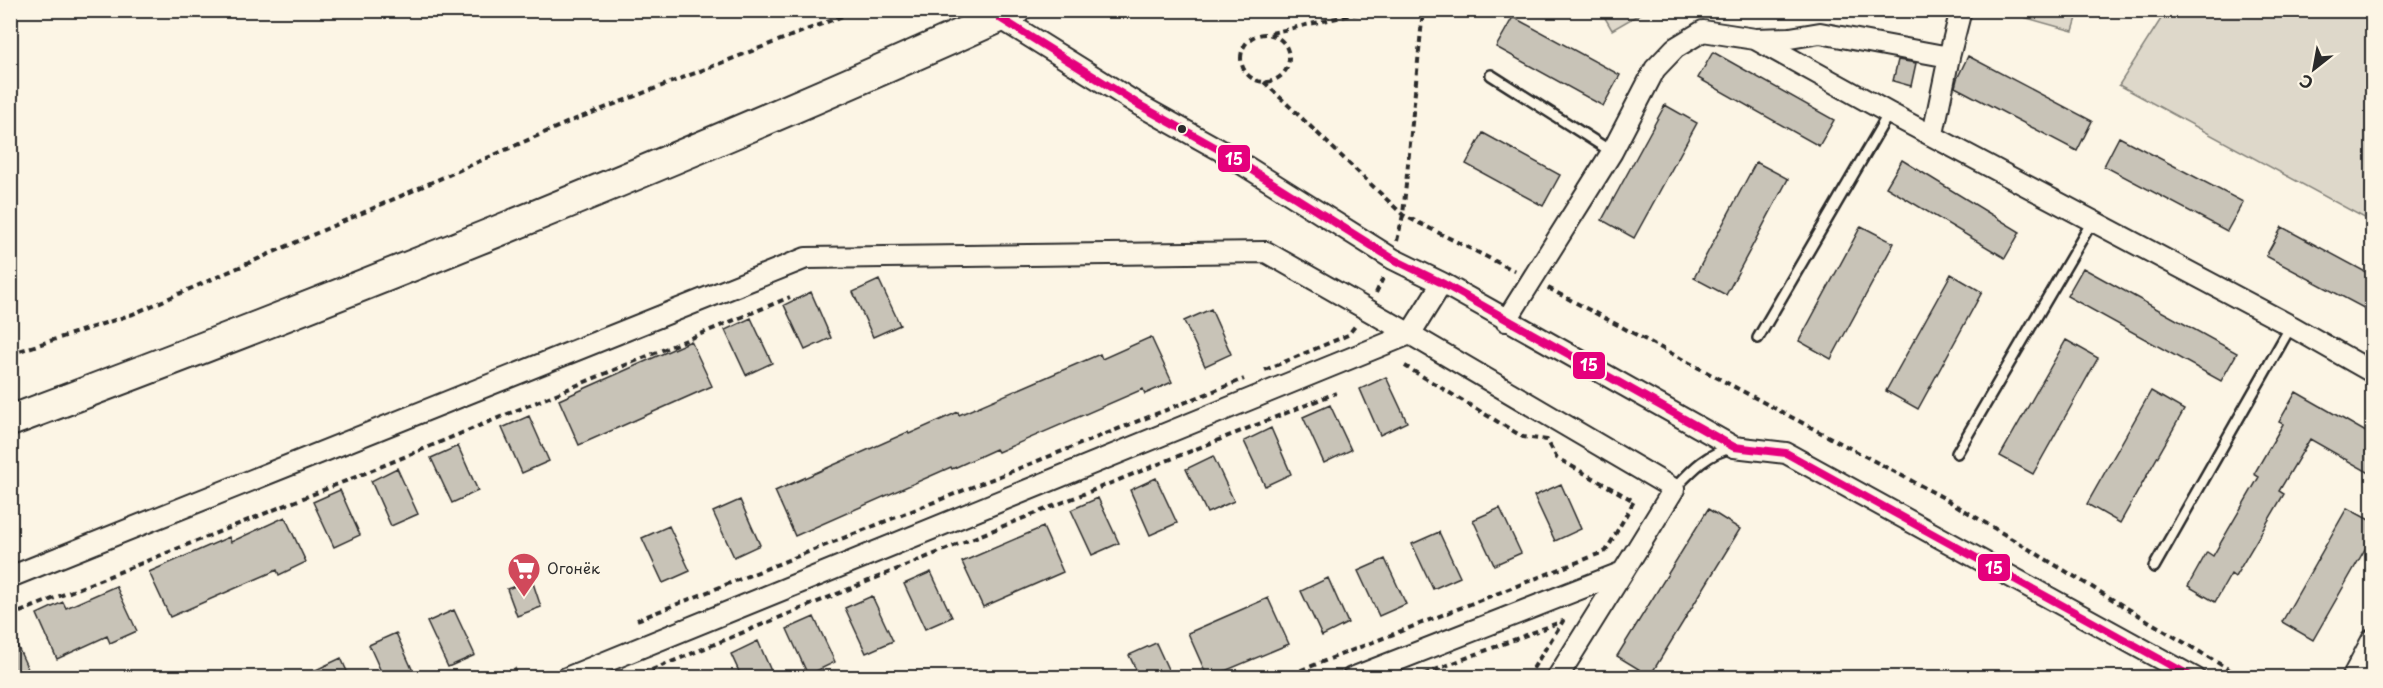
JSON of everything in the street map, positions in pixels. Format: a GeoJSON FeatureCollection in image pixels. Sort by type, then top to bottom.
{"type":"FeatureCollection","features":[{"type":"Feature","properties":{"kind":"main road"},"geometry":{"type":"LineString","coordinates":[[10,421],[157,366],[482,237],[880,72],[1008,14]]}},
{"type":"Feature","properties":{"kind":"street"},"geometry":{"type":"LineString","coordinates":[[1933,134],[1948,57],[1961,10]]}},
{"type":"Feature","properties":{"kind":"street"},"geometry":{"type":"LineString","coordinates":[[1008,14],[1141,106],[1220,150],[1393,259],[1442,283],[1734,447],[1786,453],[2165,670],[2195,678]]}},
{"type":"Feature","properties":{"kind":"street"},"geometry":{"type":"LineString","coordinates":[[1506,321],[1612,152],[1655,69],[1675,48],[1703,31],[1755,39],[1790,38],[1820,33],[1948,57]]}},
{"type":"Feature","properties":{"kind":"street"},"geometry":{"type":"LineString","coordinates":[[1755,39],[2373,372]]}},
{"type":"Feature","properties":{"kind":"street"},"geometry":{"type":"LineString","coordinates":[[10,577],[806,258],[1266,252],[1674,489],[1557,678]]}},
{"type":"Feature","properties":{"kind":"street"},"geometry":{"type":"LineString","coordinates":[[566,678],[1410,334],[1442,283]]}},
{"type":"Feature","properties":{"kind":"street"},"geometry":{"type":"LineString","coordinates":[[1353,678],[1623,572]]}},
{"type":"Feature","properties":{"kind":"street"},"geometry":{"type":"LineString","coordinates":[[2352,678],[2370,651]]}},
{"type":"Feature","properties":{"kind":"lane"},"geometry":{"type":"LineString","coordinates":[[1491,75],[1612,152]]}},
{"type":"Feature","properties":{"kind":"lane"},"geometry":{"type":"LineString","coordinates":[[1758,338],[1889,113]]}},
{"type":"Feature","properties":{"kind":"lane"},"geometry":{"type":"LineString","coordinates":[[1957,453],[2093,220]]}},
{"type":"Feature","properties":{"kind":"lane"},"geometry":{"type":"LineString","coordinates":[[2154,567],[2291,326]]}},
{"type":"Feature","properties":{"kind":"lane"},"geometry":{"type":"LineString","coordinates":[[1674,489],[1708,457],[1721,450],[1734,447]]}},
{"type":"Feature","properties":{"kind":"path"},"geometry":{"type":"LineString","coordinates":[[10,354],[133,314],[571,121],[858,10]]}},
{"type":"Feature","properties":{"kind":"path"},"geometry":{"type":"LineString","coordinates":[[1372,10],[1252,37],[1242,49],[1240,56],[1244,70],[1249,76],[1264,82],[1403,215],[1533,280],[1944,498],[2243,678]]}},
{"type":"Feature","properties":{"kind":"path"},"geometry":{"type":"LineString","coordinates":[[1256,374],[1348,335],[1367,310],[1393,259],[1403,215],[1423,10]]}},
{"type":"Feature","properties":{"kind":"path"},"geometry":{"type":"LineString","coordinates":[[1264,82],[1280,77],[1285,71],[1289,56],[1282,41],[1268,34]]}},
{"type":"Feature","properties":{"kind":"path"},"geometry":{"type":"LineString","coordinates":[[10,616],[363,474],[790,297]]}},
{"type":"Feature","properties":{"kind":"path"},"geometry":{"type":"LineString","coordinates":[[1281,678],[1606,552],[1634,501],[1557,458],[1547,440],[1523,437],[1405,366]]}},
{"type":"Feature","properties":{"kind":"path"},"geometry":{"type":"LineString","coordinates":[[637,621],[1245,378]]}},
{"type":"Feature","properties":{"kind":"path"},"geometry":{"type":"LineString","coordinates":[[632,678],[960,543],[1336,393]]}},
{"type":"Feature","properties":{"kind":"path"},"geometry":{"type":"LineString","coordinates":[[1414,678],[1563,621],[1527,678]]}},
{"type":"Feature","properties":{"kind":"path"},"geometry":{"type":"LineString","coordinates":[[494,678],[516,669]]}},
{"type":"Feature","properties":{"kind":"shaded area"},"geometry":{"type":"Polygon","coordinates":[[[1601,11],[1645,11],[1612,30],[1601,11]]]}},
{"type":"Feature","properties":{"kind":"shaded area"},"geometry":{"type":"Polygon","coordinates":[[[2002,11],[2079,11],[2073,31],[2002,11]]]}},
{"type":"Feature","properties":{"kind":"shaded area"},"geometry":{"type":"Polygon","coordinates":[[[2166,11],[2372,11],[2372,222],[2119,85],[2166,11]]]}},
{"type":"Feature","properties":{"kind":"building"},"geometry":{"type":"Polygon","coordinates":[[[1513,17],[1620,75],[1603,106],[1496,47],[1513,17]]]}},
{"type":"Feature","properties":{"kind":"building"},"geometry":{"type":"Polygon","coordinates":[[[1713,52],[1834,120],[1819,146],[1698,78],[1713,52]]]}},
{"type":"Feature","properties":{"kind":"building"},"geometry":{"type":"Polygon","coordinates":[[[1968,56],[2092,121],[2077,151],[1955,87],[1968,56]]]}},
{"type":"Feature","properties":{"kind":"building"},"geometry":{"type":"Polygon","coordinates":[[[1898,60],[1916,63],[1911,86],[1893,81],[1898,60]]]}},
{"type":"Feature","properties":{"kind":"building"},"geometry":{"type":"Polygon","coordinates":[[[1665,105],[1697,123],[1634,238],[1602,220],[1665,105]]]}},
{"type":"Feature","properties":{"kind":"building"},"geometry":{"type":"Polygon","coordinates":[[[1483,133],[1560,175],[1543,206],[1466,164],[1483,133]]]}},
{"type":"Feature","properties":{"kind":"building"},"geometry":{"type":"Polygon","coordinates":[[[2119,137],[2243,202],[2227,231],[2104,166],[2119,137]]]}},
{"type":"Feature","properties":{"kind":"building"},"geometry":{"type":"Polygon","coordinates":[[[1902,160],[2020,232],[2005,258],[1886,187],[1902,160]]]}},
{"type":"Feature","properties":{"kind":"building"},"geometry":{"type":"Polygon","coordinates":[[[1756,162],[1788,179],[1726,295],[1694,278],[1756,162]]]}},
{"type":"Feature","properties":{"kind":"building"},"geometry":{"type":"Polygon","coordinates":[[[1861,226],[1894,243],[1831,359],[1799,341],[1861,226]]]}},
{"type":"Feature","properties":{"kind":"building"},"geometry":{"type":"Polygon","coordinates":[[[2282,227],[2373,276],[2373,313],[2266,256],[2282,227]]]}},
{"type":"Feature","properties":{"kind":"building"},"geometry":{"type":"Polygon","coordinates":[[[2083,268],[2237,353],[2221,381],[2067,296],[2083,268]]]}},
{"type":"Feature","properties":{"kind":"building"},"geometry":{"type":"Polygon","coordinates":[[[1951,274],[1982,292],[1918,409],[1886,391],[1951,274]]]}},
{"type":"Feature","properties":{"kind":"building"},"geometry":{"type":"Polygon","coordinates":[[[879,280],[900,325],[873,337],[853,292],[879,280]]]}},
{"type":"Feature","properties":{"kind":"building"},"geometry":{"type":"Polygon","coordinates":[[[811,292],[831,338],[805,350],[784,305],[811,292]]]}},
{"type":"Feature","properties":{"kind":"building"},"geometry":{"type":"Polygon","coordinates":[[[1211,309],[1231,354],[1205,366],[1184,321],[1211,309]]]}},
{"type":"Feature","properties":{"kind":"building"},"geometry":{"type":"Polygon","coordinates":[[[751,318],[772,363],[746,375],[725,330],[751,318]]]}},
{"type":"Feature","properties":{"kind":"building"},"geometry":{"type":"Polygon","coordinates":[[[1151,337],[1172,382],[1145,394],[1143,389],[998,452],[996,449],[952,469],[951,467],[795,536],[775,491],[908,432],[909,434],[958,412],[959,415],[1100,354],[1102,359],[1151,337]]]}},
{"type":"Feature","properties":{"kind":"building"},"geometry":{"type":"Polygon","coordinates":[[[2066,340],[2098,358],[2033,474],[2000,456],[2066,340]]]}},
{"type":"Feature","properties":{"kind":"building"},"geometry":{"type":"Polygon","coordinates":[[[691,341],[712,386],[579,445],[559,400],[691,341]]]}},
{"type":"Feature","properties":{"kind":"building"},"geometry":{"type":"Polygon","coordinates":[[[1386,377],[1407,422],[1380,435],[1360,389],[1386,377]]]}},
{"type":"Feature","properties":{"kind":"building"},"geometry":{"type":"Polygon","coordinates":[[[2151,391],[2184,410],[2120,523],[2087,504],[2151,391]]]}},
{"type":"Feature","properties":{"kind":"building"},"geometry":{"type":"Polygon","coordinates":[[[2296,392],[2373,436],[2373,475],[2310,439],[2279,491],[2284,494],[2235,577],[2231,574],[2215,602],[2188,586],[2207,552],[2213,556],[2259,477],[2254,474],[2283,424],[2279,422],[2296,392]]]}},
{"type":"Feature","properties":{"kind":"building"},"geometry":{"type":"Polygon","coordinates":[[[1330,405],[1351,450],[1324,463],[1303,417],[1330,405]]]}},
{"type":"Feature","properties":{"kind":"building"},"geometry":{"type":"Polygon","coordinates":[[[529,416],[549,461],[522,473],[502,428],[529,416]]]}},
{"type":"Feature","properties":{"kind":"building"},"geometry":{"type":"Polygon","coordinates":[[[1271,428],[1291,474],[1265,486],[1244,441],[1271,428]]]}},
{"type":"Feature","properties":{"kind":"building"},"geometry":{"type":"Polygon","coordinates":[[[458,446],[478,491],[452,503],[431,458],[458,446]]]}},
{"type":"Feature","properties":{"kind":"building"},"geometry":{"type":"Polygon","coordinates":[[[1213,456],[1234,501],[1207,513],[1186,469],[1213,456]]]}},
{"type":"Feature","properties":{"kind":"building"},"geometry":{"type":"Polygon","coordinates":[[[397,468],[418,514],[391,526],[371,481],[397,468]]]}},
{"type":"Feature","properties":{"kind":"building"},"geometry":{"type":"Polygon","coordinates":[[[1156,478],[1177,523],[1150,535],[1130,490],[1156,478]]]}},
{"type":"Feature","properties":{"kind":"building"},"geometry":{"type":"Polygon","coordinates":[[[1561,484],[1581,529],[1555,541],[1534,496],[1561,484]]]}},
{"type":"Feature","properties":{"kind":"building"},"geometry":{"type":"Polygon","coordinates":[[[340,490],[360,535],[334,547],[313,502],[340,490]]]}},
{"type":"Feature","properties":{"kind":"building"},"geometry":{"type":"Polygon","coordinates":[[[1098,498],[1119,543],[1092,555],[1071,510],[1098,498]]]}},
{"type":"Feature","properties":{"kind":"building"},"geometry":{"type":"Polygon","coordinates":[[[740,500],[760,545],[734,557],[713,512],[740,500]]]}},
{"type":"Feature","properties":{"kind":"building"},"geometry":{"type":"Polygon","coordinates":[[[1500,508],[1521,553],[1494,565],[1473,520],[1500,508]]]}},
{"type":"Feature","properties":{"kind":"building"},"geometry":{"type":"Polygon","coordinates":[[[2347,508],[2373,522],[2373,535],[2313,640],[2282,622],[2347,508]]]}},
{"type":"Feature","properties":{"kind":"building"},"geometry":{"type":"Polygon","coordinates":[[[1708,509],[1740,529],[1650,676],[1617,656],[1708,509]]]}},
{"type":"Feature","properties":{"kind":"building"},"geometry":{"type":"Polygon","coordinates":[[[285,517],[306,562],[279,575],[277,570],[170,617],[149,572],[229,537],[231,542],[285,517]]]}},
{"type":"Feature","properties":{"kind":"building"},"geometry":{"type":"Polygon","coordinates":[[[669,526],[690,571],[663,583],[642,538],[669,526]]]}},
{"type":"Feature","properties":{"kind":"building"},"geometry":{"type":"Polygon","coordinates":[[[1043,527],[1063,572],[983,607],[962,562],[1043,527]]]}},
{"type":"Feature","properties":{"kind":"building"},"geometry":{"type":"Polygon","coordinates":[[[1439,532],[1460,577],[1433,589],[1412,544],[1439,532]]]}},
{"type":"Feature","properties":{"kind":"building"},"geometry":{"type":"Polygon","coordinates":[[[1385,559],[1406,604],[1379,616],[1358,571],[1385,559]]]}},
{"type":"Feature","properties":{"kind":"building"},"geometry":{"type":"Polygon","coordinates":[[[931,572],[952,617],[925,629],[904,584],[931,572]]]}},
{"type":"Feature","properties":{"kind":"building"},"geometry":{"type":"Polygon","coordinates":[[[1328,578],[1348,623],[1322,636],[1301,591],[1328,578]]]}},
{"type":"Feature","properties":{"kind":"building","name":"Огонёк"},"geometry":{"type":"Polygon","coordinates":[[[532,580],[541,607],[517,616],[507,589],[532,580]]]}},
{"type":"Feature","properties":{"kind":"building"},"geometry":{"type":"Polygon","coordinates":[[[116,586],[137,631],[110,643],[107,636],[57,659],[37,614],[63,602],[66,608],[116,586]]]}},
{"type":"Feature","properties":{"kind":"building"},"geometry":{"type":"Polygon","coordinates":[[[872,596],[893,641],[866,653],[845,608],[872,596]]]}},
{"type":"Feature","properties":{"kind":"building"},"geometry":{"type":"Polygon","coordinates":[[[1268,598],[1289,644],[1208,678],[1188,633],[1268,598]]]}},
{"type":"Feature","properties":{"kind":"building"},"geometry":{"type":"Polygon","coordinates":[[[454,610],[475,655],[448,667],[427,622],[454,610]]]}},
{"type":"Feature","properties":{"kind":"building"},"geometry":{"type":"Polygon","coordinates":[[[814,617],[835,662],[808,675],[787,629],[814,617]]]}},
{"type":"Feature","properties":{"kind":"building"},"geometry":{"type":"Polygon","coordinates":[[[10,630],[28,669],[10,677],[10,630]]]}},
{"type":"Feature","properties":{"kind":"building"},"geometry":{"type":"Polygon","coordinates":[[[396,633],[416,678],[384,678],[369,645],[396,633]]]}},
{"type":"Feature","properties":{"kind":"building"},"geometry":{"type":"Polygon","coordinates":[[[758,641],[774,678],[742,678],[731,654],[758,641]]]}},
{"type":"Feature","properties":{"kind":"building"},"geometry":{"type":"Polygon","coordinates":[[[1156,643],[1172,678],[1140,678],[1129,655],[1156,643]]]}},
{"type":"Feature","properties":{"kind":"building"},"geometry":{"type":"Polygon","coordinates":[[[341,658],[350,678],[299,678],[341,658]]]}},
{"type":"Feature","properties":{"kind":"transit line","name":"15"},"geometry":{"type":"LineString","coordinates":[[1000,18],[1141,106],[1220,150],[1393,259],[1442,283],[1734,447],[1786,453],[2194,678]]}},
{"type":"Feature","properties":{"kind":"place","name":"Огонёк"},"geometry":{"type":"Point","coordinates":[524,598]}}]}
